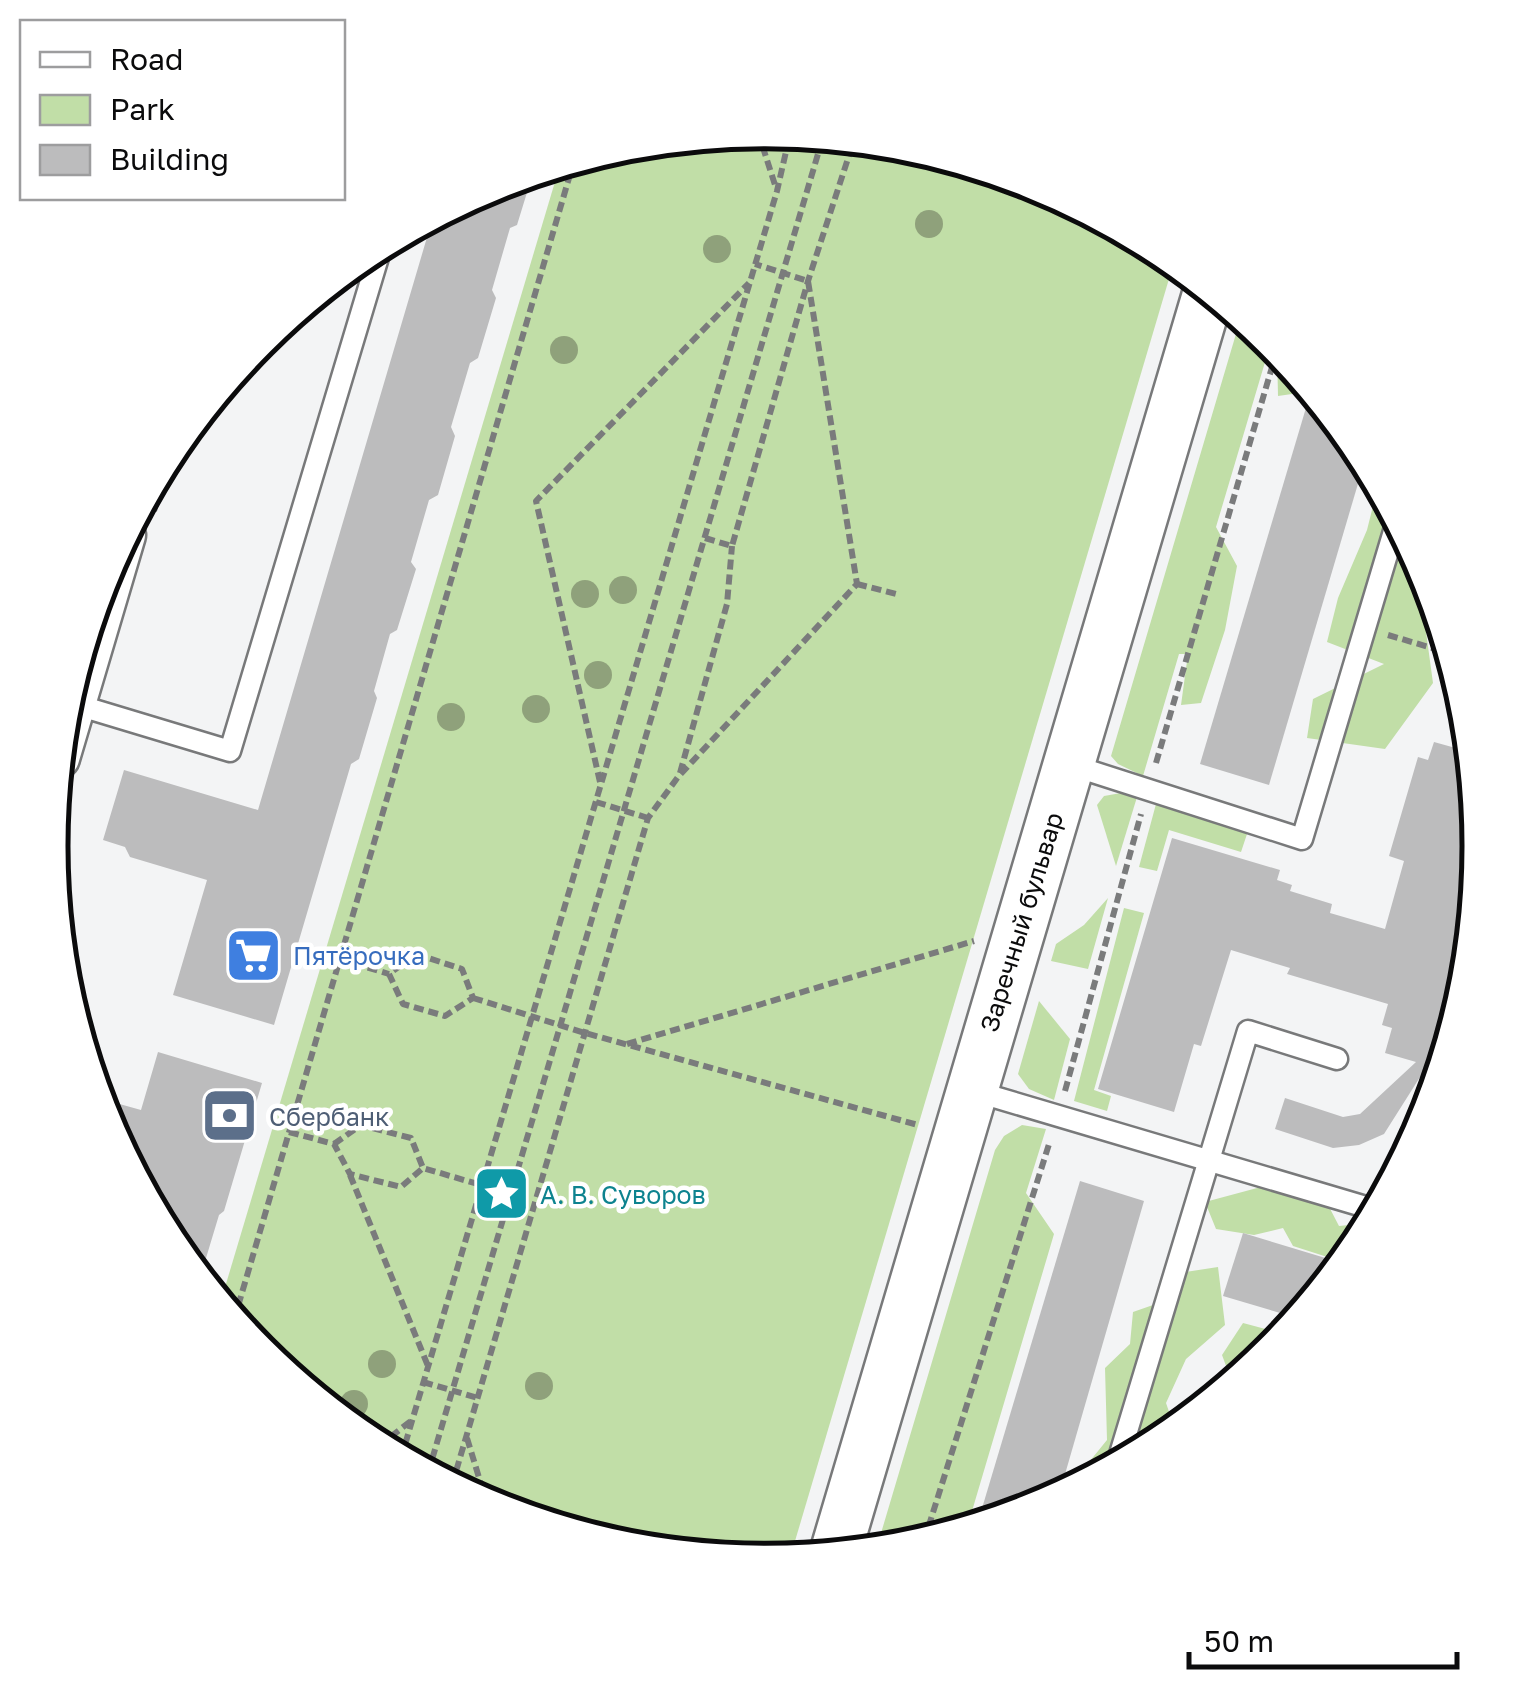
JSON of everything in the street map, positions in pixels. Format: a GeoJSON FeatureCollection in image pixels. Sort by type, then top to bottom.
{"type":"FeatureCollection","features":[{"type":"Feature","properties":{"kind":"street","name":"Заречный бульвар"},"geometry":{"type":"LineString","coordinates":[[840,1539],[1205,306]]}},
{"type":"Feature","properties":{"kind":"lane"},"geometry":{"type":"LineString","coordinates":[[82,706],[230,751],[375,267]]}},
{"type":"Feature","properties":{"kind":"lane"},"geometry":{"type":"LineString","coordinates":[[1068,764],[1302,840],[1391,541]]}},
{"type":"Feature","properties":{"kind":"lane"},"geometry":{"type":"LineString","coordinates":[[1124,1443],[1248,1031],[1337,1059]]}},
{"type":"Feature","properties":{"kind":"lane"},"geometry":{"type":"LineString","coordinates":[[972,1090],[1361,1206]]}},
{"type":"Feature","properties":{"kind":"path"},"geometry":{"type":"LineString","coordinates":[[763,149],[777,191]]}},
{"type":"Feature","properties":{"kind":"path"},"geometry":{"type":"LineString","coordinates":[[405,1444],[786,149]]}},
{"type":"Feature","properties":{"kind":"path"},"geometry":{"type":"LineString","coordinates":[[432,1458],[819,151]]}},
{"type":"Feature","properties":{"kind":"path"},"geometry":{"type":"LineString","coordinates":[[678,777],[727,604],[732,546],[808,281],[849,154]]}},
{"type":"Feature","properties":{"kind":"path"},"geometry":{"type":"LineString","coordinates":[[239,1304],[569,177]]}},
{"type":"Feature","properties":{"kind":"path"},"geometry":{"type":"LineString","coordinates":[[755,264],[808,281]]}},
{"type":"Feature","properties":{"kind":"path"},"geometry":{"type":"LineString","coordinates":[[808,281],[857,584]]}},
{"type":"Feature","properties":{"kind":"path"},"geometry":{"type":"LineString","coordinates":[[601,785],[536,501],[750,282]]}},
{"type":"Feature","properties":{"kind":"path"},"geometry":{"type":"LineString","coordinates":[[929,1523],[1058,1117],[1148,789],[1272,368]]}},
{"type":"Feature","properties":{"kind":"path"},"geometry":{"type":"LineString","coordinates":[[705,538],[732,546]]}},
{"type":"Feature","properties":{"kind":"path"},"geometry":{"type":"LineString","coordinates":[[857,584],[900,595]]}},
{"type":"Feature","properties":{"kind":"path"},"geometry":{"type":"LineString","coordinates":[[456,1471],[648,818],[678,777],[857,584]]}},
{"type":"Feature","properties":{"kind":"path"},"geometry":{"type":"LineString","coordinates":[[1366,628],[1433,648]]}},
{"type":"Feature","properties":{"kind":"path"},"geometry":{"type":"LineString","coordinates":[[596,802],[648,818]]}},
{"type":"Feature","properties":{"kind":"path"},"geometry":{"type":"LineString","coordinates":[[626,1044],[974,941]]}},
{"type":"Feature","properties":{"kind":"path"},"geometry":{"type":"LineString","coordinates":[[389,974],[416,954],[462,969],[472,998]]}},
{"type":"Feature","properties":{"kind":"path"},"geometry":{"type":"LineString","coordinates":[[340,959],[389,974],[403,1004],[445,1016],[472,998]]}},
{"type":"Feature","properties":{"kind":"path"},"geometry":{"type":"LineString","coordinates":[[472,998],[919,1126]]}},
{"type":"Feature","properties":{"kind":"path"},"geometry":{"type":"LineString","coordinates":[[334,1144],[361,1125],[411,1138],[423,1168]]}},
{"type":"Feature","properties":{"kind":"path"},"geometry":{"type":"LineString","coordinates":[[288,1132],[334,1144],[350,1174],[428,1366]]}},
{"type":"Feature","properties":{"kind":"path"},"geometry":{"type":"LineString","coordinates":[[423,1168],[482,1185]]}},
{"type":"Feature","properties":{"kind":"path"},"geometry":{"type":"LineString","coordinates":[[350,1174],[400,1187],[423,1168]]}},
{"type":"Feature","properties":{"kind":"path"},"geometry":{"type":"LineString","coordinates":[[424,1382],[478,1398]]}},
{"type":"Feature","properties":{"kind":"path"},"geometry":{"type":"LineString","coordinates":[[392,1435],[413,1419]]}},
{"type":"Feature","properties":{"kind":"path"},"geometry":{"type":"LineString","coordinates":[[466,1436],[480,1482]]}},
{"type":"Feature","properties":{"kind":"green space"},"geometry":{"type":"Polygon","coordinates":[[[719,150],[810,150],[900,162],[989,186],[1031,202],[1113,242],[1169,278],[795,1542],[719,1542],[629,1530],[540,1506],[498,1490],[416,1450],[340,1399],[272,1339],[225,1287],[555,182],[629,162],[719,150]]]}},
{"type":"Feature","properties":{"kind":"green space"},"geometry":{"type":"Polygon","coordinates":[[[1236,333],[1265,361],[1216,527],[1237,566],[1225,630],[1201,703],[1181,705],[1188,654],[1179,654],[1143,776],[1118,764],[1111,756],[1236,333]]]}},
{"type":"Feature","properties":{"kind":"green space"},"geometry":{"type":"Polygon","coordinates":[[[1278,374],[1295,394],[1278,396],[1278,374]]]}},
{"type":"Feature","properties":{"kind":"green space"},"geometry":{"type":"Polygon","coordinates":[[[1373,507],[1425,622],[1433,683],[1385,749],[1307,738],[1313,699],[1384,664],[1327,642],[1338,598],[1373,507]]]}},
{"type":"Feature","properties":{"kind":"green space"},"geometry":{"type":"Polygon","coordinates":[[[1121,793],[1137,797],[1116,866],[1097,805],[1104,796],[1121,793]]]}},
{"type":"Feature","properties":{"kind":"green space"},"geometry":{"type":"Polygon","coordinates":[[[1156,804],[1248,831],[1241,852],[1169,830],[1157,871],[1139,867],[1156,804]]]}},
{"type":"Feature","properties":{"kind":"green space"},"geometry":{"type":"Polygon","coordinates":[[[1108,898],[1088,969],[1051,961],[1056,944],[1084,925],[1108,898]]]}},
{"type":"Feature","properties":{"kind":"green space"},"geometry":{"type":"Polygon","coordinates":[[[1124,908],[1144,913],[1094,1090],[1111,1096],[1107,1111],[1074,1101],[1124,908]]]}},
{"type":"Feature","properties":{"kind":"green space"},"geometry":{"type":"Polygon","coordinates":[[[1039,1001],[1070,1039],[1054,1100],[1029,1089],[1018,1074],[1039,1001]]]}},
{"type":"Feature","properties":{"kind":"green space"},"geometry":{"type":"Polygon","coordinates":[[[1022,1125],[1046,1129],[1026,1193],[1054,1234],[972,1511],[881,1533],[995,1150],[1004,1136],[1022,1125]]]}},
{"type":"Feature","properties":{"kind":"green space"},"geometry":{"type":"Polygon","coordinates":[[[1287,1180],[1326,1201],[1339,1226],[1349,1225],[1327,1257],[1293,1246],[1283,1228],[1254,1235],[1216,1229],[1205,1202],[1287,1180]]]}},
{"type":"Feature","properties":{"kind":"green space"},"geometry":{"type":"Polygon","coordinates":[[[1218,1267],[1225,1325],[1186,1359],[1166,1403],[1170,1413],[1088,1463],[1107,1440],[1105,1368],[1130,1344],[1133,1312],[1173,1298],[1179,1273],[1218,1267]]]}},
{"type":"Feature","properties":{"kind":"green space"},"geometry":{"type":"Polygon","coordinates":[[[1243,1323],[1266,1329],[1227,1368],[1222,1355],[1243,1323]]]}},
{"type":"Feature","properties":{"kind":"building"},"geometry":{"type":"Polygon","coordinates":[[[528,191],[517,225],[510,228],[492,290],[496,298],[478,358],[470,363],[451,427],[455,436],[438,495],[429,500],[411,562],[416,569],[397,630],[390,634],[359,759],[351,764],[274,1025],[173,995],[207,880],[130,857],[125,847],[103,840],[124,770],[258,810],[427,236],[528,191]]]}},
{"type":"Feature","properties":{"kind":"building"},"geometry":{"type":"Polygon","coordinates":[[[1306,408],[1358,482],[1269,785],[1200,764],[1306,408]]]}},
{"type":"Feature","properties":{"kind":"building"},"geometry":{"type":"Polygon","coordinates":[[[1434,742],[1455,748],[1462,846],[1456,937],[1425,1068],[1384,1134],[1359,1145],[1333,1148],[1275,1129],[1285,1098],[1343,1117],[1360,1114],[1416,1062],[1385,1053],[1392,1028],[1382,1025],[1388,1004],[1287,974],[1290,968],[1231,950],[1201,1046],[1194,1044],[1174,1112],[1098,1089],[1172,838],[1280,870],[1277,880],[1292,885],[1290,891],[1332,904],[1330,913],[1385,929],[1404,861],[1389,856],[1418,757],[1428,760],[1434,742]]]}},
{"type":"Feature","properties":{"kind":"building"},"geometry":{"type":"Polygon","coordinates":[[[158,1052],[262,1083],[205,1261],[161,1194],[117,1103],[141,1110],[158,1052]]]}},
{"type":"Feature","properties":{"kind":"building"},"geometry":{"type":"Polygon","coordinates":[[[1080,1181],[1144,1201],[1065,1475],[982,1508],[1080,1181]]]}},
{"type":"Feature","properties":{"kind":"building"},"geometry":{"type":"Polygon","coordinates":[[[1243,1233],[1326,1258],[1282,1313],[1223,1296],[1243,1233]]]}},
{"type":"Feature","properties":{"kind":"place","name":"Пятёрочка"},"geometry":{"type":"Point","coordinates":[254,955]}},
{"type":"Feature","properties":{"kind":"place","name":"Сбербанк"},"geometry":{"type":"Point","coordinates":[230,1116]}},
{"type":"Feature","properties":{"kind":"place","name":"А. В. Суворов"},"geometry":{"type":"Point","coordinates":[501,1194]}}]}
